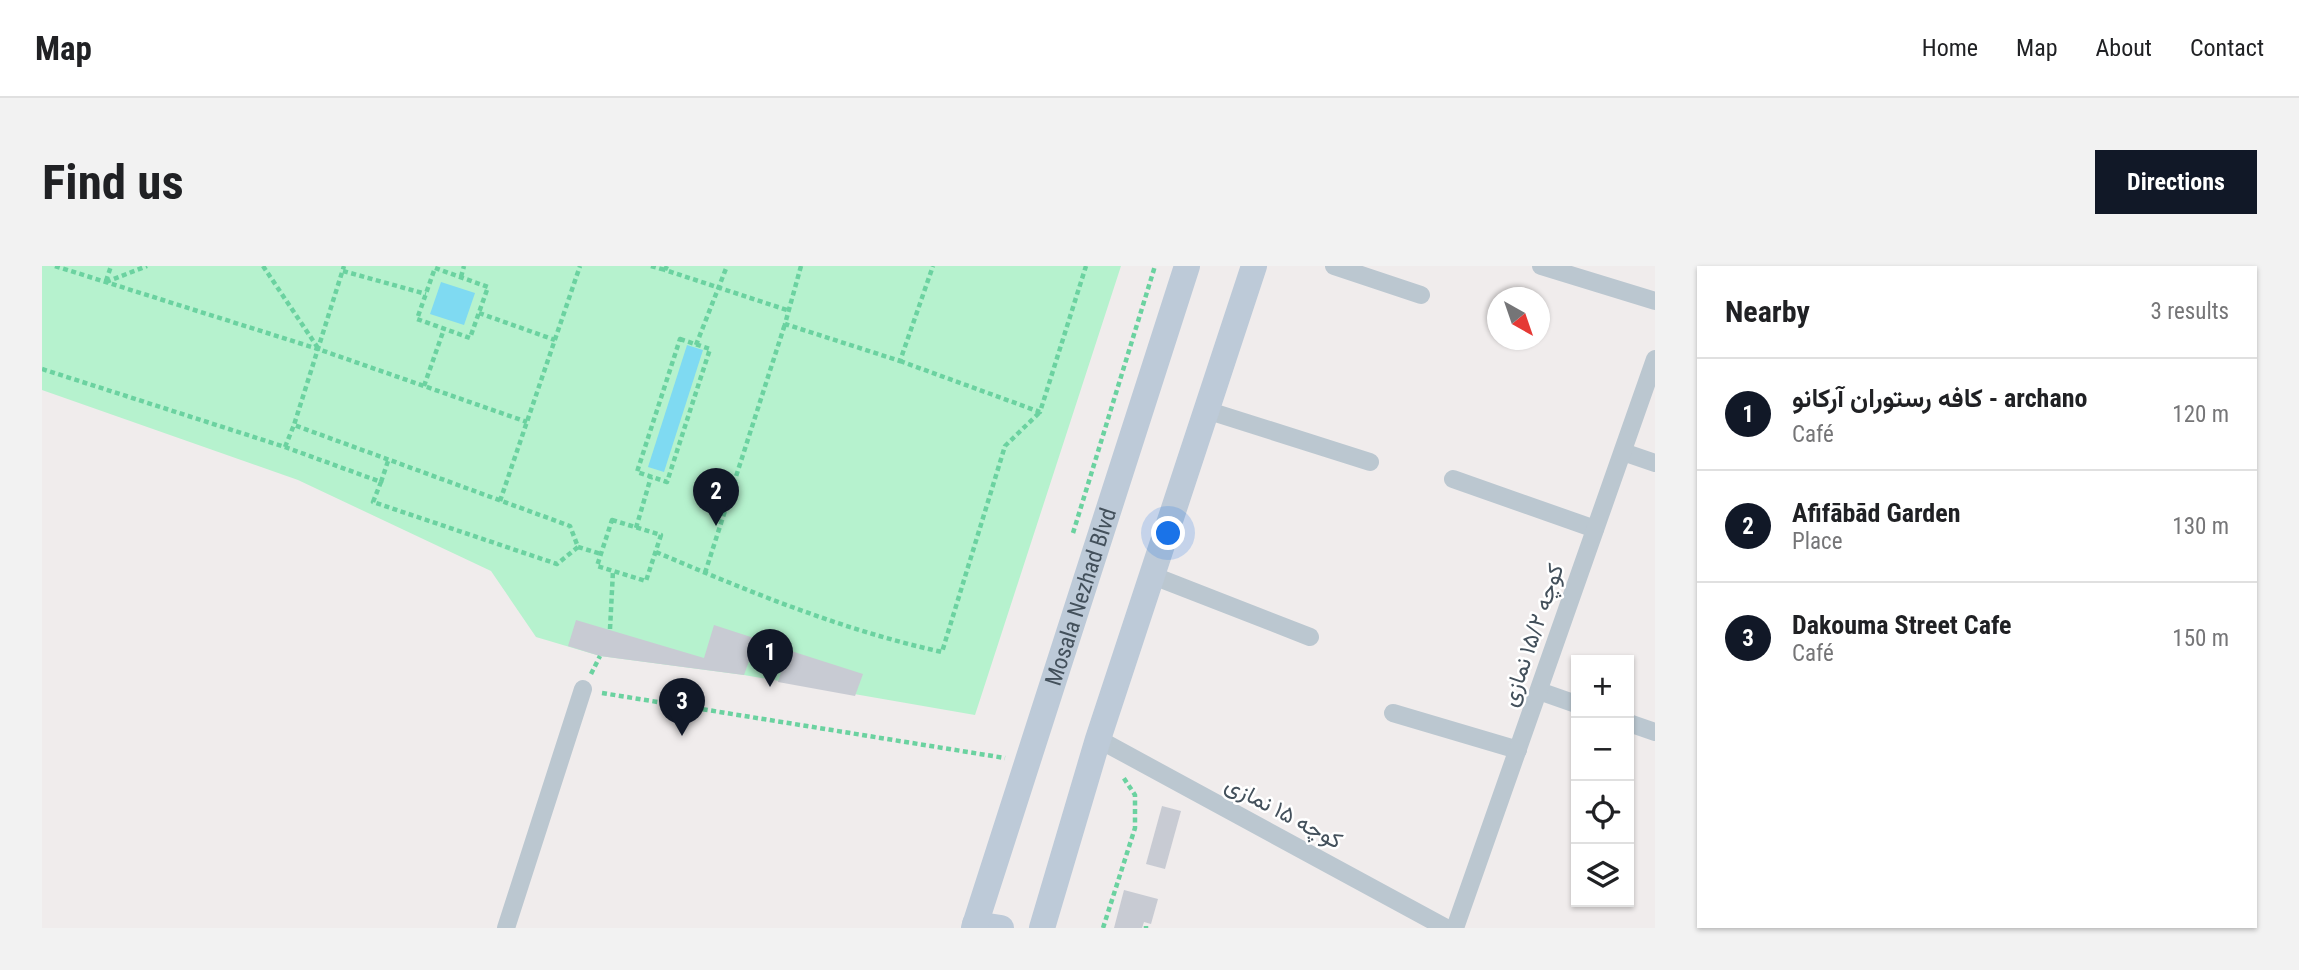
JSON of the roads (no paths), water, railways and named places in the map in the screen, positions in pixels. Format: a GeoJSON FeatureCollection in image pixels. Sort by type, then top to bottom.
{"type":"FeatureCollection","features":[{"type":"Feature","properties":{"kind":"main road","name":"Mosala Nezhad Blvd"},"geometry":{"type":"LineString","coordinates":[[983,927],[1027,764],[1187,266]]}},
{"type":"Feature","properties":{"kind":"main road"},"geometry":{"type":"LineString","coordinates":[[1042,928],[1098,739],[1254,266]]}},
{"type":"Feature","properties":{"kind":"street"},"geometry":{"type":"LineString","coordinates":[[1334,266],[1421,295]]}},
{"type":"Feature","properties":{"kind":"street"},"geometry":{"type":"LineString","coordinates":[[1541,266],[1655,301]]}},
{"type":"Feature","properties":{"kind":"street","name":"کوچه ۱۵/۲ نمازی"},"geometry":{"type":"LineString","coordinates":[[1455,928],[1655,359]]}},
{"type":"Feature","properties":{"kind":"street"},"geometry":{"type":"LineString","coordinates":[[1206,410],[1370,462]]}},
{"type":"Feature","properties":{"kind":"street"},"geometry":{"type":"LineString","coordinates":[[1623,452],[1655,463]]}},
{"type":"Feature","properties":{"kind":"street"},"geometry":{"type":"LineString","coordinates":[[1453,479],[1595,529]]}},
{"type":"Feature","properties":{"kind":"street"},"geometry":{"type":"LineString","coordinates":[[1151,575],[1310,637]]}},
{"type":"Feature","properties":{"kind":"street"},"geometry":{"type":"LineString","coordinates":[[506,928],[583,690]]}},
{"type":"Feature","properties":{"kind":"street"},"geometry":{"type":"LineString","coordinates":[[1539,691],[1571,702]]}},
{"type":"Feature","properties":{"kind":"street"},"geometry":{"type":"LineString","coordinates":[[1393,713],[1518,751]]}},
{"type":"Feature","properties":{"kind":"street"},"geometry":{"type":"LineString","coordinates":[[1634,725],[1655,732]]}},
{"type":"Feature","properties":{"kind":"street","name":"کوچه ۱۵ نمازی"},"geometry":{"type":"LineString","coordinates":[[1098,739],[1446,928]]}},
{"type":"Feature","properties":{"kind":"water"},"geometry":{"type":"Polygon","coordinates":[[[441,282],[475,293],[464,325],[430,314],[441,282]]]}},
{"type":"Feature","properties":{"kind":"water"},"geometry":{"type":"Polygon","coordinates":[[[687,345],[703,350],[664,472],[648,467],[687,345]]]}},
{"type":"Feature","properties":{"kind":"place","name":"Afifābād Garden"},"geometry":{"type":"Point","coordinates":[716,526]}},
{"type":"Feature","properties":{"kind":"place","name":"کافه رستوران آرکانو - archano"},"geometry":{"type":"Point","coordinates":[770,687]}},
{"type":"Feature","properties":{"kind":"place","name":"Dakouma Street Cafe"},"geometry":{"type":"Point","coordinates":[682,736]}}]}
